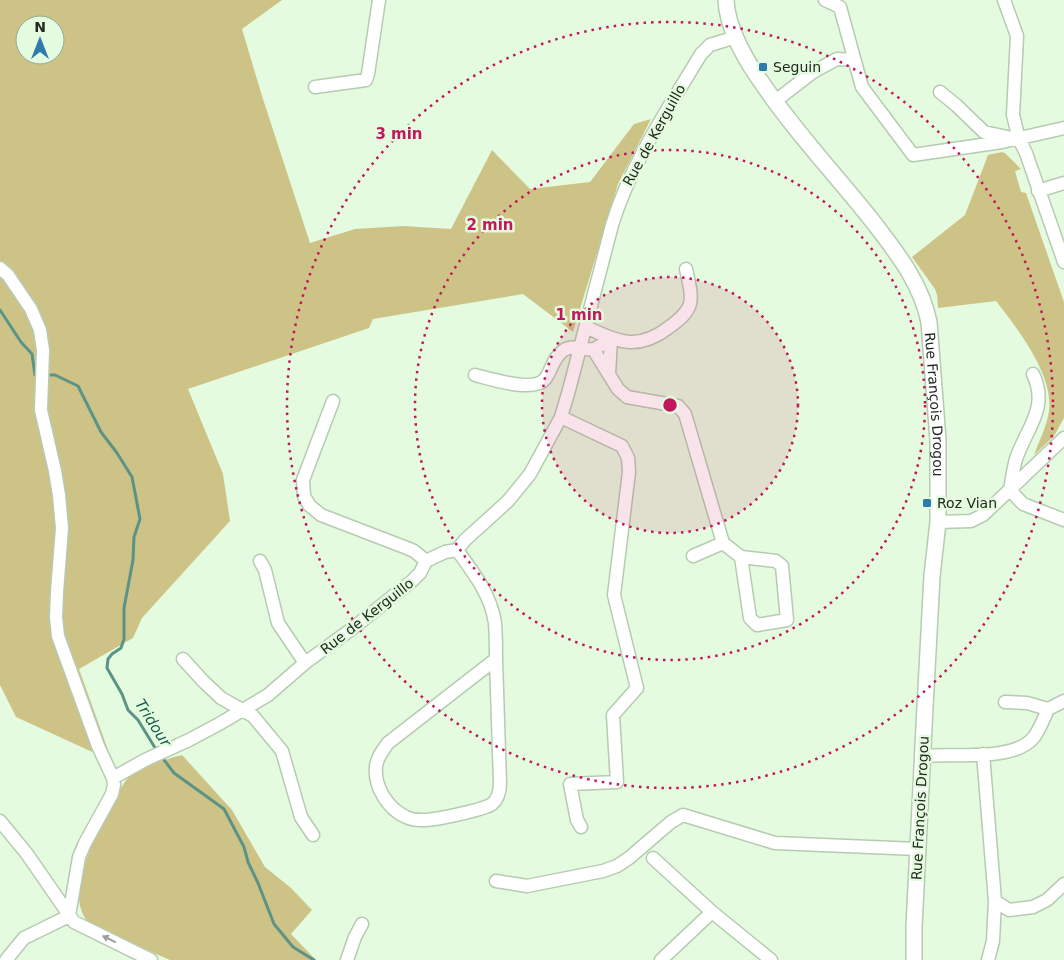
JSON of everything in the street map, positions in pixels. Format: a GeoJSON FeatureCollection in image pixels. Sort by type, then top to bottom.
{"type":"FeatureCollection","features":[{"type":"Feature","properties":{"kind":"street"},"geometry":{"type":"LineString","coordinates":[[315,87],[366,80],[379,0]]}},
{"type":"Feature","properties":{"kind":"street","name":"Rue François Drogou"},"geometry":{"type":"LineString","coordinates":[[726,0],[736,37],[751,68],[774,102],[892,246],[916,284],[925,305],[929,322],[938,440],[938,522],[932,585],[914,960]]}},
{"type":"Feature","properties":{"kind":"street"},"geometry":{"type":"LineString","coordinates":[[825,0],[844,3],[854,60],[862,87],[913,155],[1019,139],[1064,128]]}},
{"type":"Feature","properties":{"kind":"street"},"geometry":{"type":"LineString","coordinates":[[1004,0],[1017,36],[1013,115],[1019,139],[1026,153],[1064,262]]}},
{"type":"Feature","properties":{"kind":"street","name":"Rue de Kerguillo"},"geometry":{"type":"LineString","coordinates":[[113,778],[145,760],[212,728],[268,695],[305,663],[412,581],[420,573],[426,561],[446,552],[457,550],[465,540],[508,501],[530,474],[560,418],[587,348],[586,327],[612,225],[620,198],[632,172],[701,54],[710,45],[736,37]]}},
{"type":"Feature","properties":{"kind":"street"},"geometry":{"type":"LineString","coordinates":[[774,102],[813,72],[837,59],[854,60]]}},
{"type":"Feature","properties":{"kind":"street"},"geometry":{"type":"LineString","coordinates":[[940,92],[984,132],[1019,139]]}},
{"type":"Feature","properties":{"kind":"street"},"geometry":{"type":"LineString","coordinates":[[1038,190],[1064,184]]}},
{"type":"Feature","properties":{"kind":"street"},"geometry":{"type":"LineString","coordinates":[[0,268],[8,275],[31,308],[40,330],[43,350],[41,410],[58,487],[62,528],[56,617],[58,636],[98,746],[113,778],[114,785],[112,794],[84,843],[69,916]]}},
{"type":"Feature","properties":{"kind":"street"},"geometry":{"type":"LineString","coordinates":[[586,327],[611,339],[643,342],[656,338],[684,317],[690,307],[691,292],[686,269]]}},
{"type":"Feature","properties":{"kind":"street"},"geometry":{"type":"LineString","coordinates":[[475,375],[527,386],[536,385],[545,380],[558,355],[566,348],[587,348],[611,339]]}},
{"type":"Feature","properties":{"kind":"street"},"geometry":{"type":"LineString","coordinates":[[609,375],[611,339]]}},
{"type":"Feature","properties":{"kind":"street"},"geometry":{"type":"LineString","coordinates":[[587,348],[609,375],[618,390],[627,397],[678,406],[685,414],[723,543],[741,557],[776,561],[782,566],[787,620],[757,624],[750,618],[741,557]]}},
{"type":"Feature","properties":{"kind":"street"},"geometry":{"type":"LineString","coordinates":[[1010,490],[1016,460],[1038,408],[1039,386],[1033,374]]}},
{"type":"Feature","properties":{"kind":"street"},"geometry":{"type":"LineString","coordinates":[[333,401],[303,480],[304,496],[309,505],[321,515],[407,548],[426,561]]}},
{"type":"Feature","properties":{"kind":"street"},"geometry":{"type":"LineString","coordinates":[[560,418],[622,446],[628,458],[629,472],[614,595],[637,688],[613,714],[618,782],[570,784],[577,820],[581,827]]}},
{"type":"Feature","properties":{"kind":"street"},"geometry":{"type":"LineString","coordinates":[[938,522],[971,521],[983,515],[1064,438]]}},
{"type":"Feature","properties":{"kind":"street"},"geometry":{"type":"LineString","coordinates":[[1010,490],[1024,504],[1064,520]]}},
{"type":"Feature","properties":{"kind":"street"},"geometry":{"type":"LineString","coordinates":[[693,556],[723,543]]}},
{"type":"Feature","properties":{"kind":"street"},"geometry":{"type":"LineString","coordinates":[[457,550],[480,582],[495,622],[500,783],[499,794],[493,803],[481,808],[433,819],[422,820],[406,817],[392,808],[383,796],[377,781],[376,766],[381,753],[388,743],[496,659]]}},
{"type":"Feature","properties":{"kind":"street"},"geometry":{"type":"LineString","coordinates":[[260,561],[265,570],[278,623],[305,663]]}},
{"type":"Feature","properties":{"kind":"street"},"geometry":{"type":"LineString","coordinates":[[183,659],[221,698],[254,716],[282,750],[301,816],[313,835]]}},
{"type":"Feature","properties":{"kind":"street"},"geometry":{"type":"LineString","coordinates":[[923,756],[1002,753],[1019,749],[1034,737],[1048,709],[1064,700]]}},
{"type":"Feature","properties":{"kind":"street"},"geometry":{"type":"LineString","coordinates":[[1005,702],[1027,703],[1048,709]]}},
{"type":"Feature","properties":{"kind":"street"},"geometry":{"type":"LineString","coordinates":[[983,754],[995,901],[994,941],[988,960]]}},
{"type":"Feature","properties":{"kind":"street"},"geometry":{"type":"LineString","coordinates":[[496,881],[527,886],[602,871],[617,866],[671,822],[683,815],[775,843],[918,849]]}},
{"type":"Feature","properties":{"kind":"street"},"geometry":{"type":"LineString","coordinates":[[0,821],[27,854],[74,922],[151,960]]}},
{"type":"Feature","properties":{"kind":"street"},"geometry":{"type":"LineString","coordinates":[[652,858],[712,912],[771,960]]}},
{"type":"Feature","properties":{"kind":"street"},"geometry":{"type":"LineString","coordinates":[[995,901],[1009,910],[1033,907],[1047,900],[1064,884]]}},
{"type":"Feature","properties":{"kind":"street"},"geometry":{"type":"LineString","coordinates":[[662,960],[712,912]]}},
{"type":"Feature","properties":{"kind":"street"},"geometry":{"type":"LineString","coordinates":[[6,960],[24,938],[69,916]]}},
{"type":"Feature","properties":{"kind":"street"},"geometry":{"type":"LineString","coordinates":[[347,960],[362,924]]}},
{"type":"Feature","properties":{"kind":"shaded area"},"geometry":{"type":"Polygon","coordinates":[[[0,0],[282,0],[242,29],[310,243],[355,229],[403,226],[451,229],[492,150],[530,189],[590,182],[634,124],[651,119],[618,184],[573,332],[523,294],[373,319],[369,328],[188,389],[223,474],[230,521],[142,618],[133,638],[79,669],[112,761],[16,717],[0,685],[0,0]]]}},
{"type":"Feature","properties":{"kind":"shaded area"},"geometry":{"type":"Polygon","coordinates":[[[1002,152],[1021,169],[1015,171],[1021,192],[1026,193],[1064,302],[1064,418],[1054,436],[1034,455],[1048,417],[1049,397],[1040,367],[1023,338],[996,301],[938,308],[935,289],[912,257],[965,215],[988,155],[1002,152]]]}},
{"type":"Feature","properties":{"kind":"shaded area"},"geometry":{"type":"Polygon","coordinates":[[[182,755],[232,810],[265,867],[291,888],[312,910],[291,934],[316,960],[170,960],[94,927],[84,917],[79,897],[84,866],[89,851],[113,801],[126,780],[136,770],[182,755]]]}},
{"type":"Feature","properties":{"kind":"waterway","name":"Tridour"},"geometry":{"type":"LineString","coordinates":[[0,310],[21,342],[32,354],[35,375]]}},
{"type":"Feature","properties":{"kind":"waterway","name":"Tridour"},"geometry":{"type":"LineString","coordinates":[[46,375],[55,375],[78,386],[101,432],[132,477],[140,519],[134,537],[133,560],[124,608],[124,639],[121,648],[108,659],[107,668],[122,694],[128,710],[138,720],[157,751]]}},
{"type":"Feature","properties":{"kind":"waterway","name":"Tridour"},"geometry":{"type":"LineString","coordinates":[[161,756],[174,773],[224,809],[244,847],[248,862],[274,924],[293,947],[314,960]]}},
{"type":"Feature","properties":{"kind":"place","name":"Seguin"},"geometry":{"type":"Point","coordinates":[763,67]}},
{"type":"Feature","properties":{"kind":"place","name":"Roz Vian"},"geometry":{"type":"Point","coordinates":[927,503]}}]}
